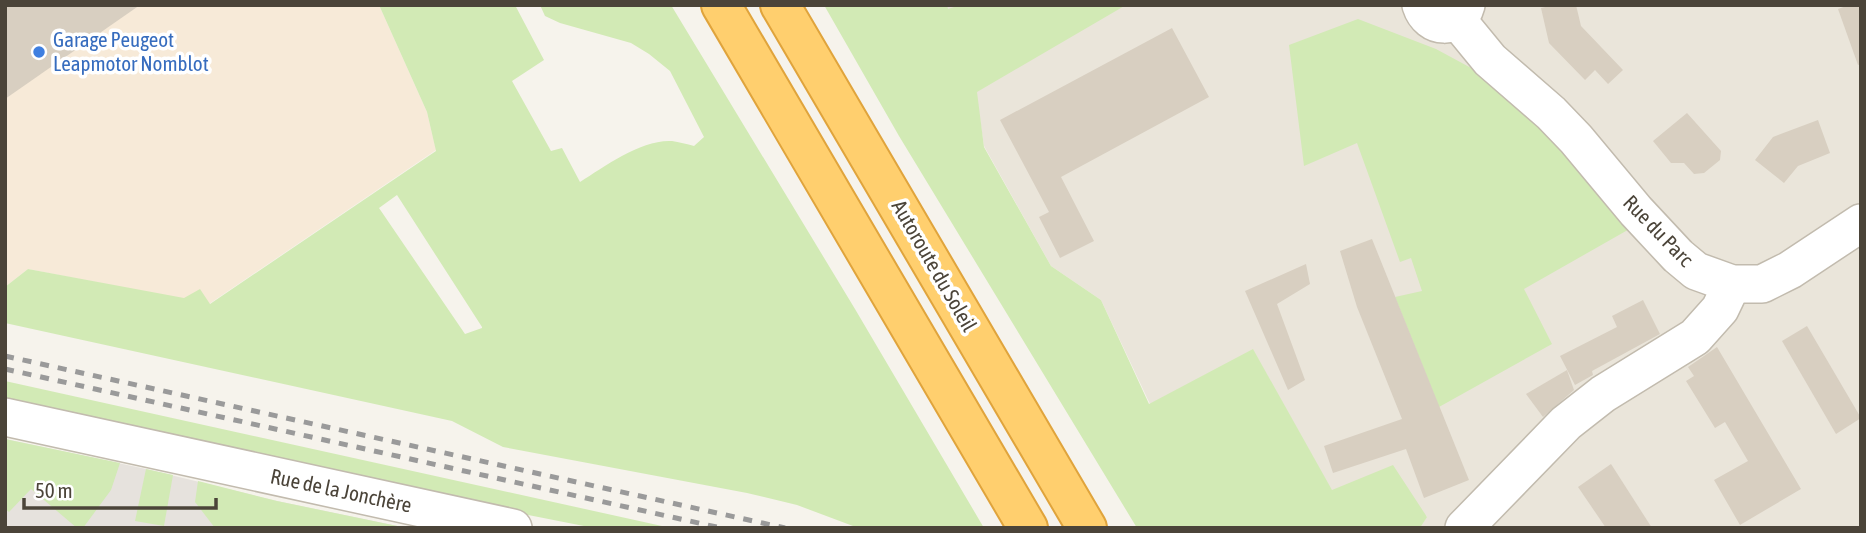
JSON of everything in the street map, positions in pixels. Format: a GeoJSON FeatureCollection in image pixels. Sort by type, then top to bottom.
{"type":"FeatureCollection","features":[{"type":"Feature","properties":{"kind":"highway"},"geometry":{"type":"LineString","coordinates":[[722,5],[1028,528]]}},
{"type":"Feature","properties":{"kind":"highway","name":"Autoroute du Soleil"},"geometry":{"type":"LineString","coordinates":[[780,5],[1087,528]]}},
{"type":"Feature","properties":{"kind":"street"},"geometry":{"type":"LineString","coordinates":[[1421,5],[1426,18],[1433,23],[1445,25],[1462,13]]}},
{"type":"Feature","properties":{"kind":"street","name":"Rue du Parc"},"geometry":{"type":"LineString","coordinates":[[1462,13],[1490,60],[1551,113],[1576,139],[1678,256],[1696,271],[1732,284]]}},
{"type":"Feature","properties":{"kind":"street"},"geometry":{"type":"LineString","coordinates":[[1464,528],[1566,423],[1603,394],[1695,337],[1720,309],[1732,284],[1762,284],[1790,270],[1861,223]]}},
{"type":"Feature","properties":{"kind":"street","name":"Rue de la Jonchère"},"geometry":{"type":"LineString","coordinates":[[5,417],[513,528]]}},
{"type":"Feature","properties":{"kind":"shaded area"},"geometry":{"type":"Polygon","coordinates":[[[5,5],[379,5],[427,112],[436,150],[209,304],[28,269],[5,287],[5,5]]]}},
{"type":"Feature","properties":{"kind":"shaded area"},"geometry":{"type":"Polygon","coordinates":[[[824,5],[1861,5],[1861,528],[1420,528],[1427,516],[1332,491],[1253,350],[1150,404],[1101,300],[1051,266],[984,146],[976,93],[824,5]]]}},
{"type":"Feature","properties":{"kind":"shaded area"},"geometry":{"type":"Polygon","coordinates":[[[5,439],[277,501],[407,528],[5,528],[5,439]]]}},
{"type":"Feature","properties":{"kind":"green space"},"geometry":{"type":"Polygon","coordinates":[[[379,5],[515,5],[544,60],[512,81],[551,151],[562,148],[580,182],[612,161],[648,144],[672,141],[694,146],[704,137],[670,71],[631,43],[560,23],[545,16],[540,5],[671,5],[984,528],[853,526],[797,505],[747,493],[503,447],[452,421],[5,323],[5,287],[28,269],[184,298],[200,289],[210,304],[436,151],[427,112],[379,5]],[[397,195],[379,208],[465,334],[482,327],[397,195]]]}},
{"type":"Feature","properties":{"kind":"green space"},"geometry":{"type":"Polygon","coordinates":[[[824,5],[947,5],[948,9],[960,5],[1126,5],[977,92],[984,147],[1051,266],[1101,300],[1149,404],[1253,349],[1332,490],[1393,465],[1427,517],[1420,528],[1137,528],[899,136],[824,5]]]}},
{"type":"Feature","properties":{"kind":"green space"},"geometry":{"type":"Polygon","coordinates":[[[1358,19],[1436,49],[1486,76],[1538,120],[1633,227],[1524,289],[1552,344],[1439,407],[1395,297],[1422,291],[1411,258],[1400,262],[1357,143],[1304,166],[1289,45],[1358,19]]]}},
{"type":"Feature","properties":{"kind":"green space"},"geometry":{"type":"Polygon","coordinates":[[[5,381],[671,528],[594,528],[411,492],[5,405],[5,381]]]}},
{"type":"Feature","properties":{"kind":"green space"},"geometry":{"type":"Polygon","coordinates":[[[5,439],[120,463],[111,490],[83,528],[77,528],[31,489],[9,512],[5,509],[5,439]]]}},
{"type":"Feature","properties":{"kind":"green space"},"geometry":{"type":"Polygon","coordinates":[[[146,469],[173,475],[164,526],[135,521],[146,469]]]}},
{"type":"Feature","properties":{"kind":"green space"},"geometry":{"type":"Polygon","coordinates":[[[198,481],[277,501],[407,528],[215,528],[195,502],[198,481]]]}},
{"type":"Feature","properties":{"kind":"building","name":"Garage Peugeot Leapmotor Nomblot"},"geometry":{"type":"Polygon","coordinates":[[[5,5],[140,5],[5,99],[5,5]]]}},
{"type":"Feature","properties":{"kind":"building"},"geometry":{"type":"Polygon","coordinates":[[[1576,5],[1581,26],[1623,70],[1608,84],[1595,70],[1585,80],[1549,43],[1541,8],[1576,5]]]}},
{"type":"Feature","properties":{"kind":"building"},"geometry":{"type":"Polygon","coordinates":[[[1861,5],[1861,64],[1858,65],[1838,9],[1861,5]]]}},
{"type":"Feature","properties":{"kind":"building"},"geometry":{"type":"Polygon","coordinates":[[[1172,28],[1209,97],[1061,177],[1094,241],[1060,258],[1039,217],[1049,212],[1000,120],[1172,28]]]}},
{"type":"Feature","properties":{"kind":"building"},"geometry":{"type":"Polygon","coordinates":[[[1687,113],[1721,151],[1720,160],[1704,173],[1694,174],[1684,163],[1671,163],[1653,141],[1687,113]]]}},
{"type":"Feature","properties":{"kind":"building"},"geometry":{"type":"Polygon","coordinates":[[[1818,120],[1830,153],[1798,166],[1784,183],[1755,160],[1773,137],[1818,120]]]}},
{"type":"Feature","properties":{"kind":"building"},"geometry":{"type":"Polygon","coordinates":[[[1372,239],[1469,480],[1424,498],[1406,449],[1333,473],[1324,446],[1402,419],[1357,307],[1340,251],[1372,239]]]}},
{"type":"Feature","properties":{"kind":"building"},"geometry":{"type":"Polygon","coordinates":[[[1306,264],[1310,284],[1277,304],[1305,380],[1288,390],[1245,291],[1306,264]]]}},
{"type":"Feature","properties":{"kind":"building"},"geometry":{"type":"Polygon","coordinates":[[[1643,300],[1660,334],[1592,371],[1593,375],[1575,385],[1560,356],[1617,327],[1612,316],[1643,300]]]}},
{"type":"Feature","properties":{"kind":"building"},"geometry":{"type":"Polygon","coordinates":[[[1807,326],[1861,418],[1836,434],[1782,341],[1807,326]]]}},
{"type":"Feature","properties":{"kind":"building"},"geometry":{"type":"Polygon","coordinates":[[[1717,347],[1801,489],[1740,525],[1714,480],[1748,461],[1725,422],[1715,428],[1686,381],[1694,376],[1688,367],[1717,347]]]}},
{"type":"Feature","properties":{"kind":"building"},"geometry":{"type":"Polygon","coordinates":[[[1567,370],[1574,390],[1543,417],[1526,394],[1567,370]]]}},
{"type":"Feature","properties":{"kind":"building"},"geometry":{"type":"Polygon","coordinates":[[[1611,464],[1652,528],[1606,528],[1578,487],[1611,464]]]}},
{"type":"Feature","properties":{"kind":"railway"},"geometry":{"type":"LineString","coordinates":[[5,356],[785,528]]}},
{"type":"Feature","properties":{"kind":"railway"},"geometry":{"type":"LineString","coordinates":[[5,369],[721,528]]}},
{"type":"Feature","properties":{"kind":"place","name":"Garage Peugeot Leapmotor Nomblot"},"geometry":{"type":"Point","coordinates":[39,52]}}]}
